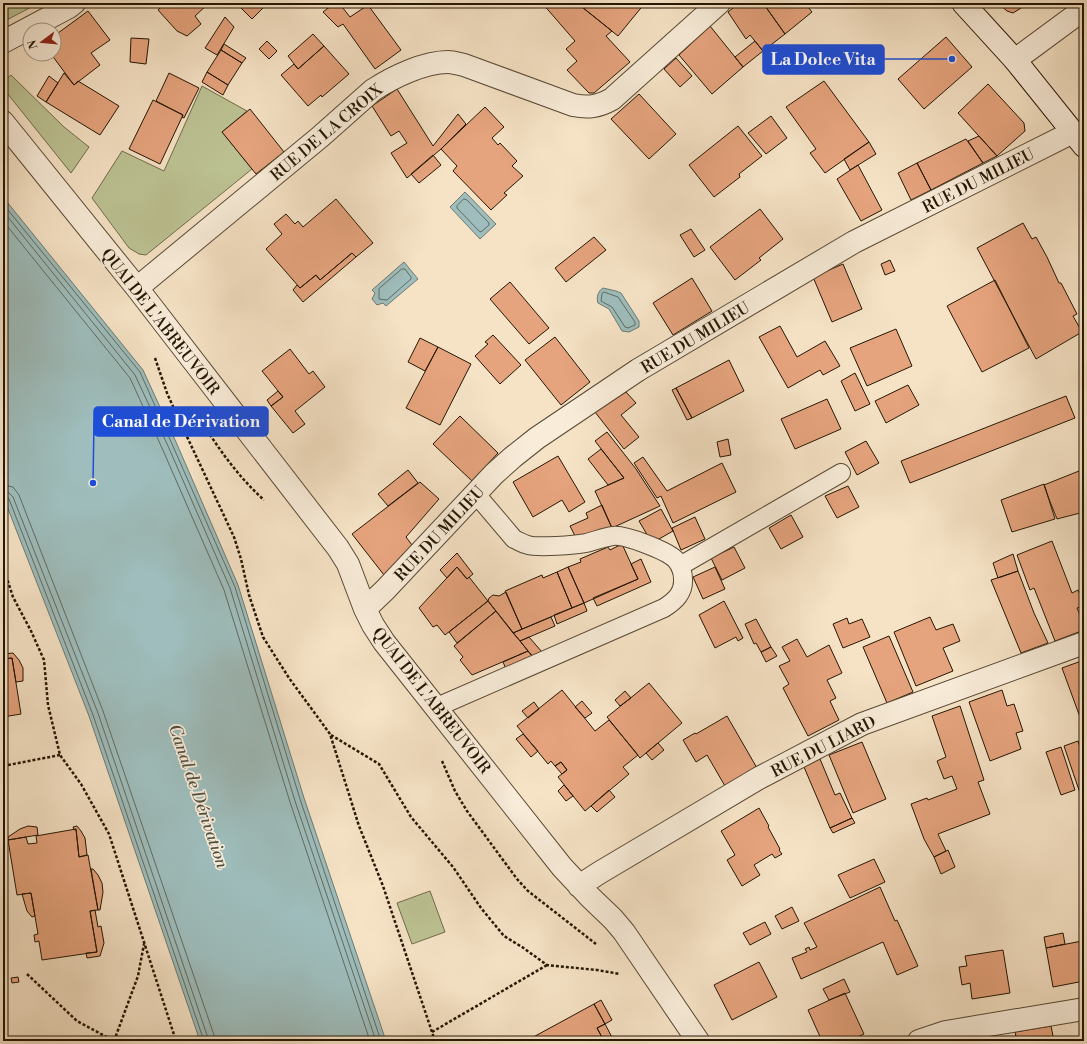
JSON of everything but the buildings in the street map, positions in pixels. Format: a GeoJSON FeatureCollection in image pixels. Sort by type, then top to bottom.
{"type":"FeatureCollection","features":[{"type":"Feature","properties":{"kind":"street"},"geometry":{"type":"LineString","coordinates":[[3,42],[74,3]]}},
{"type":"Feature","properties":{"kind":"street","name":"RUE DE LA CROIX"},"geometry":{"type":"LineString","coordinates":[[137,288],[308,147],[381,84],[402,74],[436,64],[449,62],[464,65],[573,105],[595,107],[612,99],[719,3]]}},
{"type":"Feature","properties":{"kind":"street"},"geometry":{"type":"LineString","coordinates":[[963,3],[1015,60],[1078,139]]}},
{"type":"Feature","properties":{"kind":"street"},"geometry":{"type":"LineString","coordinates":[[1015,60],[1084,9]]}},
{"type":"Feature","properties":{"kind":"street","name":"QUAI DE L'ABREUVOIR"},"geometry":{"type":"LineString","coordinates":[[3,122],[137,288],[338,548],[348,564],[365,609],[384,642],[437,707],[562,867],[624,932],[698,1041]]}},
{"type":"Feature","properties":{"kind":"street","name":"RUE DU MILIEU"},"geometry":{"type":"LineString","coordinates":[[365,609],[385,590],[475,493],[513,457],[537,438],[638,370],[854,242],[1078,139]]}},
{"type":"Feature","properties":{"kind":"street","name":"RUE DU LIARD"},"geometry":{"type":"LineString","coordinates":[[579,886],[759,778],[862,724],[1084,643]]}},
{"type":"Feature","properties":{"kind":"street"},"geometry":{"type":"LineString","coordinates":[[919,1041],[946,1032],[1084,1009]]}},
{"type":"Feature","properties":{"kind":"lane"},"geometry":{"type":"LineString","coordinates":[[680,566],[841,473]]}},
{"type":"Feature","properties":{"kind":"lane"},"geometry":{"type":"LineString","coordinates":[[437,707],[664,608],[674,602],[684,586],[680,566],[675,559],[666,553],[622,536],[613,536],[585,543],[530,546],[522,543],[514,539],[475,493]]}},
{"type":"Feature","properties":{"kind":"path"},"geometry":{"type":"LineString","coordinates":[[154,356],[167,393],[234,537],[241,559],[249,595],[263,637],[289,678],[330,734],[359,826],[383,886],[435,1041]]}},
{"type":"Feature","properties":{"kind":"path"},"geometry":{"type":"LineString","coordinates":[[3,566],[13,597],[32,631],[44,660],[48,705],[60,755],[81,784],[109,834],[176,1041]]}},
{"type":"Feature","properties":{"kind":"path"},"geometry":{"type":"LineString","coordinates":[[330,734],[379,764],[411,817],[453,867],[494,926],[504,936],[547,965],[597,970],[625,975]]}},
{"type":"Feature","properties":{"kind":"path"},"geometry":{"type":"LineString","coordinates":[[3,766],[60,755]]}},
{"type":"Feature","properties":{"kind":"path"},"geometry":{"type":"LineString","coordinates":[[26,974],[77,1021],[114,1041],[138,976],[144,942]]}},
{"type":"Feature","properties":{"kind":"path"},"geometry":{"type":"LineString","coordinates":[[432,1032],[547,965]]}},
{"type":"Feature","properties":{"kind":"green space"},"geometry":{"type":"Polygon","coordinates":[[[3,3],[39,3],[3,22],[3,3]]]}},
{"type":"Feature","properties":{"kind":"green space"},"geometry":{"type":"Polygon","coordinates":[[[11,75],[64,127],[89,147],[71,173],[3,88],[3,82],[11,75]]]}},
{"type":"Feature","properties":{"kind":"green space"},"geometry":{"type":"Polygon","coordinates":[[[202,86],[247,111],[222,132],[252,169],[146,255],[139,254],[129,248],[92,198],[122,151],[164,171],[202,86]]]}},
{"type":"Feature","properties":{"kind":"green space"},"geometry":{"type":"Polygon","coordinates":[[[430,891],[445,932],[412,944],[397,903],[430,891]]]}},
{"type":"Feature","properties":{"kind":"water"},"geometry":{"type":"Polygon","coordinates":[[[465,192],[496,224],[480,239],[450,207],[465,192]]]}},
{"type":"Feature","properties":{"kind":"water"},"geometry":{"type":"Polygon","coordinates":[[[3,197],[143,370],[176,442],[238,585],[304,798],[386,1041],[200,1041],[89,716],[3,496],[3,197]]]}},
{"type":"Feature","properties":{"kind":"water"},"geometry":{"type":"Polygon","coordinates":[[[404,262],[418,279],[386,306],[383,303],[377,305],[372,299],[375,293],[372,290],[404,262]]]}},
{"type":"Feature","properties":{"kind":"water"},"geometry":{"type":"Polygon","coordinates":[[[603,288],[621,293],[639,321],[639,327],[629,332],[622,331],[609,309],[598,303],[598,295],[603,288]]]}},
{"type":"Feature","properties":{"kind":"place","name":"La Dolce Vita"},"geometry":{"type":"Point","coordinates":[952,59]}},
{"type":"Feature","properties":{"kind":"place","name":"Canal de Dérivation"},"geometry":{"type":"Point","coordinates":[93,483]}}]}
